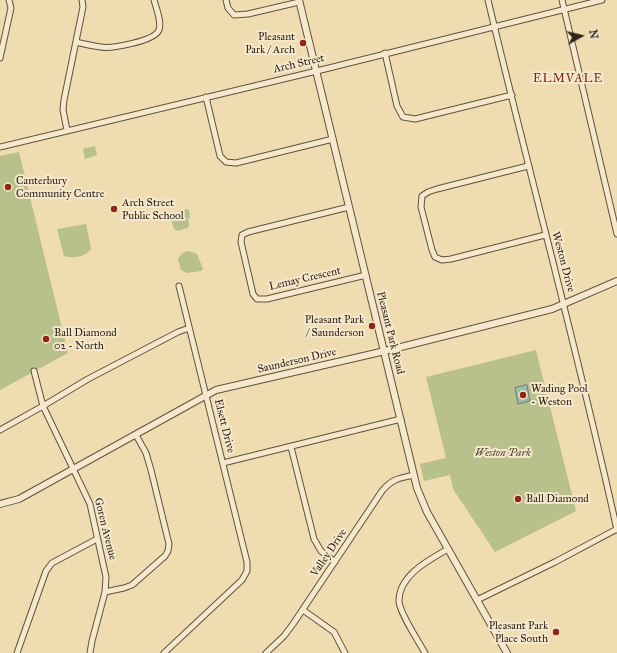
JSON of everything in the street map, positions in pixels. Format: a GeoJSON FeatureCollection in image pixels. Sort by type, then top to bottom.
{"type":"FeatureCollection","features":[{"type":"Feature","properties":{"kind":"street"},"geometry":{"type":"LineString","coordinates":[[0,58],[11,8],[9,0]]}},
{"type":"Feature","properties":{"kind":"street"},"geometry":{"type":"LineString","coordinates":[[67,130],[63,110],[64,100],[83,7],[82,0]]}},
{"type":"Feature","properties":{"kind":"street"},"geometry":{"type":"LineString","coordinates":[[76,42],[101,47],[110,47],[149,39],[159,30],[159,22],[154,0]]}},
{"type":"Feature","properties":{"kind":"street"},"geometry":{"type":"LineString","coordinates":[[226,0],[228,8],[234,15],[248,14],[299,1]]}},
{"type":"Feature","properties":{"kind":"street","name":"Weston Drive"},"geometry":{"type":"LineString","coordinates":[[488,0],[528,166],[564,305],[617,530]]}},
{"type":"Feature","properties":{"kind":"street"},"geometry":{"type":"LineString","coordinates":[[562,0],[617,234]]}},
{"type":"Feature","properties":{"kind":"street","name":"Arch Street"},"geometry":{"type":"LineString","coordinates":[[0,147],[602,0]]}},
{"type":"Feature","properties":{"kind":"street","name":"Pleasant Park Road"},"geometry":{"type":"LineString","coordinates":[[299,1],[417,488],[427,512],[507,653]]}},
{"type":"Feature","properties":{"kind":"street"},"geometry":{"type":"LineString","coordinates":[[385,53],[402,117],[415,119],[512,95]]}},
{"type":"Feature","properties":{"kind":"street"},"geometry":{"type":"LineString","coordinates":[[206,97],[220,156],[226,162],[236,163],[333,139]]}},
{"type":"Feature","properties":{"kind":"street"},"geometry":{"type":"LineString","coordinates":[[528,166],[437,189],[422,196],[421,207],[432,250],[436,257],[442,260],[450,259],[546,235]]}},
{"type":"Feature","properties":{"kind":"street","name":"Lemay Crescent"},"geometry":{"type":"LineString","coordinates":[[349,207],[248,232],[242,235],[242,249],[254,294],[257,299],[267,299],[366,275]]}},
{"type":"Feature","properties":{"kind":"street","name":"Saunderson Drive"},"geometry":{"type":"LineString","coordinates":[[0,504],[19,499],[216,390],[385,351],[552,309],[617,281]]}},
{"type":"Feature","properties":{"kind":"street","name":"Elsett Drive"},"geometry":{"type":"LineString","coordinates":[[164,653],[242,580],[247,571],[247,562],[179,286]]}},
{"type":"Feature","properties":{"kind":"street"},"geometry":{"type":"LineString","coordinates":[[0,430],[88,379],[178,332],[189,328]]}},
{"type":"Feature","properties":{"kind":"street","name":"Goren Avenue"},"geometry":{"type":"LineString","coordinates":[[34,371],[43,406],[90,504],[106,577],[105,592],[90,653]]}},
{"type":"Feature","properties":{"kind":"street"},"geometry":{"type":"LineString","coordinates":[[223,463],[400,419]]}},
{"type":"Feature","properties":{"kind":"street"},"geometry":{"type":"LineString","coordinates":[[105,592],[132,585],[165,556],[168,551],[169,544],[152,470],[146,453],[136,435]]}},
{"type":"Feature","properties":{"kind":"street"},"geometry":{"type":"LineString","coordinates":[[291,447],[314,539],[321,550],[335,562]]}},
{"type":"Feature","properties":{"kind":"street","name":"Valley Drive"},"geometry":{"type":"LineString","coordinates":[[266,653],[284,636],[303,610],[382,491],[395,479],[414,475]]}},
{"type":"Feature","properties":{"kind":"street"},"geometry":{"type":"LineString","coordinates":[[477,600],[617,530]]}},
{"type":"Feature","properties":{"kind":"street"},"geometry":{"type":"LineString","coordinates":[[17,653],[46,571],[52,563],[97,538]]}},
{"type":"Feature","properties":{"kind":"street"},"geometry":{"type":"LineString","coordinates":[[425,653],[403,613],[399,601],[402,587],[414,570],[448,549]]}},
{"type":"Feature","properties":{"kind":"street"},"geometry":{"type":"LineString","coordinates":[[303,610],[334,632],[345,653]]}},
{"type":"Feature","properties":{"kind":"green space"},"geometry":{"type":"Polygon","coordinates":[[[95,146],[97,155],[85,159],[83,149],[95,146]]]}},
{"type":"Feature","properties":{"kind":"green space"},"geometry":{"type":"Polygon","coordinates":[[[19,152],[68,353],[0,390],[0,156],[19,152]]]}},
{"type":"Feature","properties":{"kind":"green space"},"geometry":{"type":"Polygon","coordinates":[[[189,210],[190,218],[188,218],[188,228],[178,231],[174,229],[171,220],[173,215],[178,213],[178,211],[189,210]]]}},
{"type":"Feature","properties":{"kind":"green space"},"geometry":{"type":"Polygon","coordinates":[[[86,224],[91,249],[86,254],[79,257],[64,256],[57,229],[86,224]]]}},
{"type":"Feature","properties":{"kind":"green space"},"geometry":{"type":"Polygon","coordinates":[[[187,251],[197,254],[203,269],[201,271],[187,273],[181,270],[178,259],[181,254],[187,251]]]}},
{"type":"Feature","properties":{"kind":"green space","name":"Weston Park"},"geometry":{"type":"Polygon","coordinates":[[[536,350],[576,511],[495,552],[453,489],[450,475],[424,481],[420,464],[446,458],[426,377],[536,350]]]}},
{"type":"Feature","properties":{"kind":"shaded area","name":"Wading Pool - Weston"},"geometry":{"type":"Polygon","coordinates":[[[527,385],[530,401],[518,404],[515,388],[527,385]]]}},
{"type":"Feature","properties":{"kind":"place","name":"Pleasant Park / Arch"},"geometry":{"type":"Point","coordinates":[303,43]}},
{"type":"Feature","properties":{"kind":"place","name":"Canterbury Community Centre"},"geometry":{"type":"Point","coordinates":[8,187]}},
{"type":"Feature","properties":{"kind":"place","name":"Arch Street Public School"},"geometry":{"type":"Point","coordinates":[114,209]}},
{"type":"Feature","properties":{"kind":"place","name":"Pleasant Park / Saunderson"},"geometry":{"type":"Point","coordinates":[372,326]}},
{"type":"Feature","properties":{"kind":"place","name":"Ball Diamond 02 - North"},"geometry":{"type":"Point","coordinates":[46,339]}},
{"type":"Feature","properties":{"kind":"place","name":"Wading Pool - Weston"},"geometry":{"type":"Point","coordinates":[523,395]}},
{"type":"Feature","properties":{"kind":"place","name":"Ball Diamond"},"geometry":{"type":"Point","coordinates":[518,499]}},
{"type":"Feature","properties":{"kind":"place","name":"Pleasant Park Place South"},"geometry":{"type":"Point","coordinates":[556,632]}},
{"type":"Feature","properties":{"kind":"district","name":"ELMVALE"},"geometry":{"type":"Point","coordinates":[568,79]}}]}
